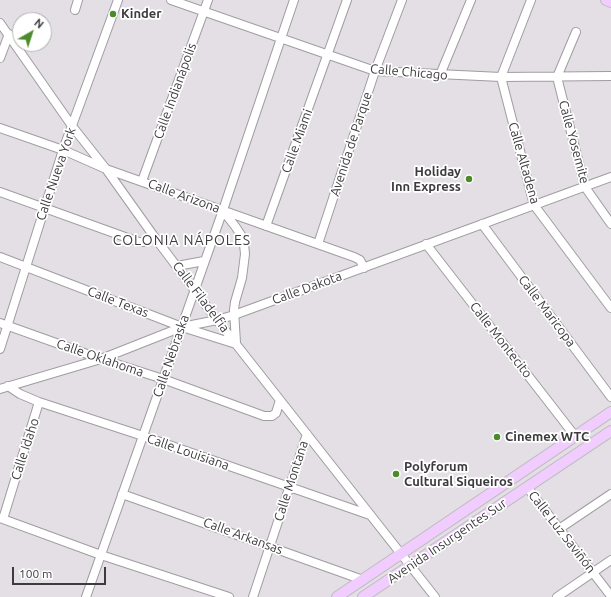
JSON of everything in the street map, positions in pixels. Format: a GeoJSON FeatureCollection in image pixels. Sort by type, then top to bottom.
{"type":"FeatureCollection","features":[{"type":"Feature","properties":{"kind":"main road"},"geometry":{"type":"LineString","coordinates":[[606,0],[611,2]]}},
{"type":"Feature","properties":{"kind":"main road","name":"Avenida Insurgentes Sur"},"geometry":{"type":"LineString","coordinates":[[337,597],[611,412]]}},
{"type":"Feature","properties":{"kind":"main road","name":"Avenida Insurgentes Sur"},"geometry":{"type":"LineString","coordinates":[[363,597],[611,431]]}},
{"type":"Feature","properties":{"kind":"street"},"geometry":{"type":"LineString","coordinates":[[75,10],[78,0]]}},
{"type":"Feature","properties":{"kind":"street","name":"Calle Nueva York"},"geometry":{"type":"LineString","coordinates":[[0,349],[4,324],[26,267],[63,150],[118,0]]}},
{"type":"Feature","properties":{"kind":"street","name":"Calle Chicago"},"geometry":{"type":"LineString","coordinates":[[171,0],[328,56],[375,71],[501,77],[611,76]]}},
{"type":"Feature","properties":{"kind":"street","name":"Calle Indianápolis"},"geometry":{"type":"LineString","coordinates":[[142,181],[208,0]]}},
{"type":"Feature","properties":{"kind":"street","name":"Calle Nebraska"},"geometry":{"type":"LineString","coordinates":[[86,597],[182,327],[194,288],[294,0]]}},
{"type":"Feature","properties":{"kind":"street","name":"Calle Miami"},"geometry":{"type":"LineString","coordinates":[[266,226],[347,0]]}},
{"type":"Feature","properties":{"kind":"street","name":"Avenida de Parque"},"geometry":{"type":"LineString","coordinates":[[318,244],[375,71],[402,0]]}},
{"type":"Feature","properties":{"kind":"street"},"geometry":{"type":"LineString","coordinates":[[440,75],[471,0]]}},
{"type":"Feature","properties":{"kind":"street"},"geometry":{"type":"LineString","coordinates":[[501,77],[531,0]]}},
{"type":"Feature","properties":{"kind":"street","name":"Calle Filadelfia"},"geometry":{"type":"LineString","coordinates":[[0,23],[72,126],[106,168],[153,235],[236,344],[434,597]]}},
{"type":"Feature","properties":{"kind":"street"},"geometry":{"type":"LineString","coordinates":[[557,76],[576,32]]}},
{"type":"Feature","properties":{"kind":"street"},"geometry":{"type":"LineString","coordinates":[[0,58],[8,34]]}},
{"type":"Feature","properties":{"kind":"street","name":"Calle Yosemite"},"geometry":{"type":"LineString","coordinates":[[557,76],[585,188],[611,224]]}},
{"type":"Feature","properties":{"kind":"street","name":"Calle Altadena"},"geometry":{"type":"LineString","coordinates":[[501,77],[534,205],[611,308]]}},
{"type":"Feature","properties":{"kind":"street","name":"Calle Arizona"},"geometry":{"type":"LineString","coordinates":[[0,128],[63,150],[106,168],[354,257],[360,260],[364,268]]}},
{"type":"Feature","properties":{"kind":"street","name":"Calle Dakota"},"geometry":{"type":"LineString","coordinates":[[4,388],[101,359],[182,327],[218,320],[234,315],[426,244],[585,188],[611,177]]}},
{"type":"Feature","properties":{"kind":"street"},"geometry":{"type":"LineString","coordinates":[[0,192],[139,242],[145,242],[153,235]]}},
{"type":"Feature","properties":{"kind":"street"},"geometry":{"type":"LineString","coordinates":[[222,210],[235,226],[240,235],[246,254],[242,278],[235,302],[234,315],[236,344]]}},
{"type":"Feature","properties":{"kind":"street","name":"Calle Maricopa"},"geometry":{"type":"LineString","coordinates":[[482,224],[611,397]]}},
{"type":"Feature","properties":{"kind":"street","name":"Calle Montecito"},"geometry":{"type":"LineString","coordinates":[[426,244],[575,436]]}},
{"type":"Feature","properties":{"kind":"street","name":"Calle Texas"},"geometry":{"type":"LineString","coordinates":[[0,258],[182,327],[236,344]]}},
{"type":"Feature","properties":{"kind":"street"},"geometry":{"type":"LineString","coordinates":[[177,266],[204,261]]}},
{"type":"Feature","properties":{"kind":"street","name":"Calle Oklahoma"},"geometry":{"type":"LineString","coordinates":[[4,324],[264,416],[272,416],[276,413],[280,400]]}},
{"type":"Feature","properties":{"kind":"street","name":"Calle Louisiana"},"geometry":{"type":"LineString","coordinates":[[4,388],[39,402],[143,436],[370,515]]}},
{"type":"Feature","properties":{"kind":"street","name":"Calle Idaho"},"geometry":{"type":"LineString","coordinates":[[1,518],[39,402]]}},
{"type":"Feature","properties":{"kind":"street","name":"Calle Montana"},"geometry":{"type":"LineString","coordinates":[[253,597],[307,434]]}},
{"type":"Feature","properties":{"kind":"street","name":"Calle Luz Saviñón"},"geometry":{"type":"LineString","coordinates":[[527,487],[611,596]]}},
{"type":"Feature","properties":{"kind":"street","name":"Calle Arkansas"},"geometry":{"type":"LineString","coordinates":[[122,494],[363,580]]}},
{"type":"Feature","properties":{"kind":"street"},"geometry":{"type":"LineString","coordinates":[[559,529],[611,494]]}},
{"type":"Feature","properties":{"kind":"street"},"geometry":{"type":"LineString","coordinates":[[1,518],[101,555],[229,597]]}},
{"type":"Feature","properties":{"kind":"street"},"geometry":{"type":"LineString","coordinates":[[557,597],[611,560]]}},
{"type":"Feature","properties":{"kind":"place","name":"Kinder"},"geometry":{"type":"Point","coordinates":[113,14]}},
{"type":"Feature","properties":{"kind":"place","name":"Holiday Inn Express"},"geometry":{"type":"Point","coordinates":[469,179]}},
{"type":"Feature","properties":{"kind":"place","name":"Cinemex WTC"},"geometry":{"type":"Point","coordinates":[497,437]}},
{"type":"Feature","properties":{"kind":"place","name":"Polyforum Cultural Siqueiros"},"geometry":{"type":"Point","coordinates":[396,474]}},
{"type":"Feature","properties":{"kind":"district","name":"COLONIA NÁPOLES"},"geometry":{"type":"Point","coordinates":[182,240]}}]}
